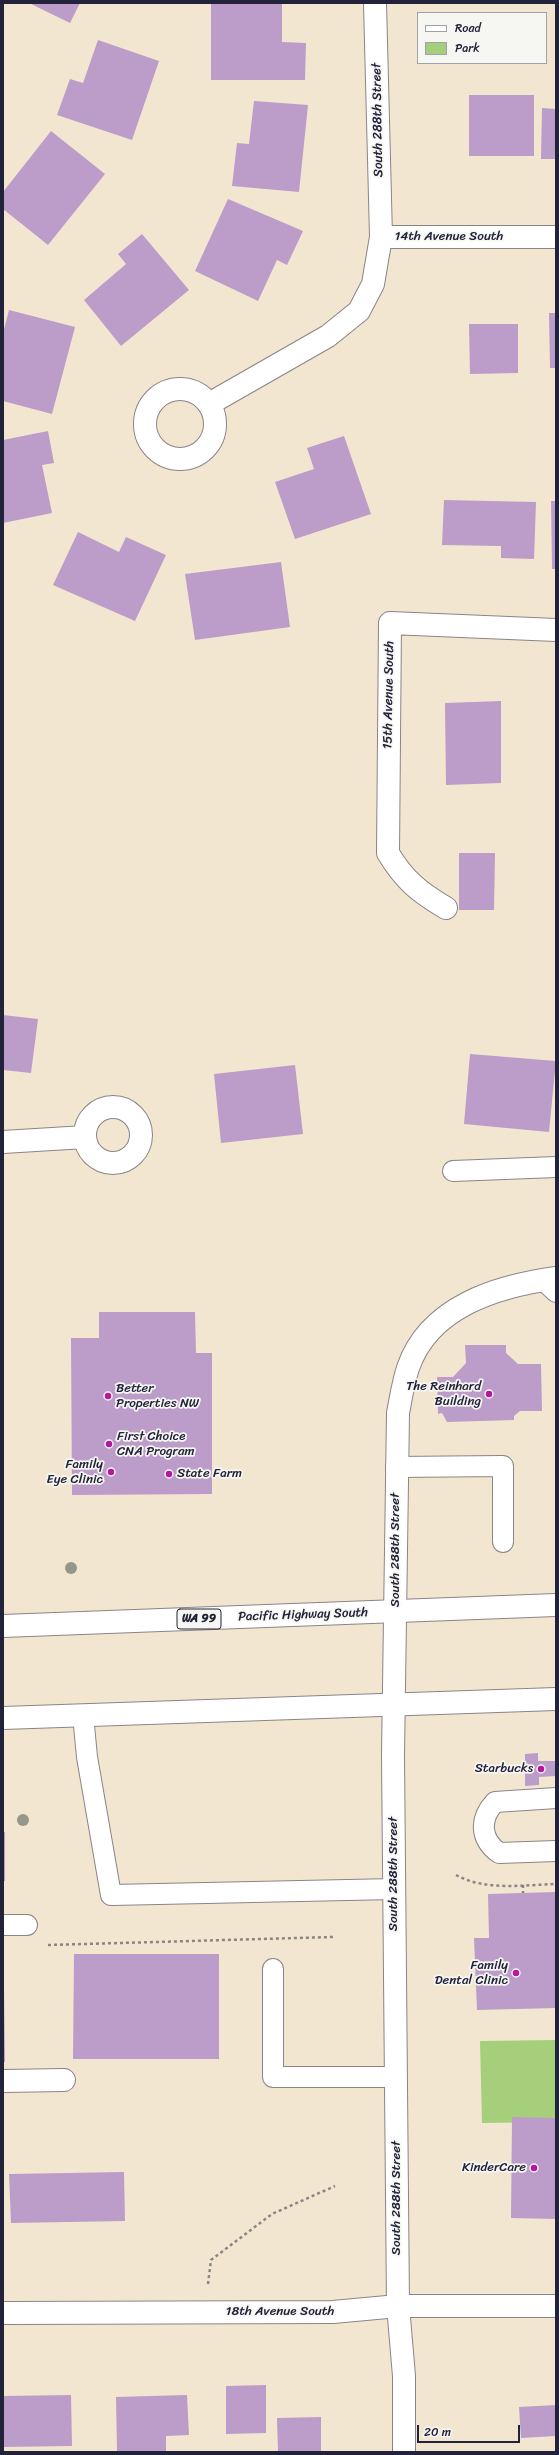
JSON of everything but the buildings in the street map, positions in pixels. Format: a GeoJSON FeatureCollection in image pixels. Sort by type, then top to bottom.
{"type":"FeatureCollection","features":[{"type":"Feature","properties":{"kind":"street","name":"South 288th Street"},"geometry":{"type":"LineString","coordinates":[[375,3],[381,237]]}},
{"type":"Feature","properties":{"kind":"street","name":"14th Avenue South"},"geometry":{"type":"LineString","coordinates":[[209,404],[328,336],[359,311],[373,284],[381,237],[556,237]]}},
{"type":"Feature","properties":{"kind":"street","name":"15th Avenue South"},"geometry":{"type":"LineString","coordinates":[[446,908],[420,893],[397,868],[388,853],[390,622],[556,630]]}},
{"type":"Feature","properties":{"kind":"street"},"geometry":{"type":"LineString","coordinates":[[3,1142],[85,1137]]}},
{"type":"Feature","properties":{"kind":"street","name":"South 288th Street"},"geometry":{"type":"LineString","coordinates":[[404,2452],[404,2376],[398,2306],[396,2077],[394,1706],[396,1611],[396,1467],[398,1413],[408,1368],[422,1342],[451,1311],[499,1289],[552,1283]]}},
{"type":"Feature","properties":{"kind":"street","name":"Pacific Highway South"},"geometry":{"type":"LineString","coordinates":[[3,1626],[556,1605]]}},
{"type":"Feature","properties":{"kind":"street"},"geometry":{"type":"LineString","coordinates":[[3,1718],[556,1700]]}},
{"type":"Feature","properties":{"kind":"street"},"geometry":{"type":"LineString","coordinates":[[3,2081],[64,2080]]}},
{"type":"Feature","properties":{"kind":"street","name":"18th Avenue South"},"geometry":{"type":"LineString","coordinates":[[3,2313],[333,2312],[398,2306],[556,2306]]}},
{"type":"Feature","properties":{"kind":"lane"},"geometry":{"type":"LineString","coordinates":[[453,1171],[556,1167]]}},
{"type":"Feature","properties":{"kind":"lane"},"geometry":{"type":"LineString","coordinates":[[396,1467],[503,1466],[503,1542]]}},
{"type":"Feature","properties":{"kind":"lane"},"geometry":{"type":"LineString","coordinates":[[83,1715],[87,1757],[111,1895],[395,1889]]}},
{"type":"Feature","properties":{"kind":"lane"},"geometry":{"type":"LineString","coordinates":[[556,1798],[495,1802],[488,1809],[484,1819],[483,1829],[485,1839],[499,1853],[556,1851]]}},
{"type":"Feature","properties":{"kind":"lane"},"geometry":{"type":"LineString","coordinates":[[3,1925],[27,1925]]}},
{"type":"Feature","properties":{"kind":"lane"},"geometry":{"type":"LineString","coordinates":[[273,1969],[273,2077],[396,2077]]}},
{"type":"Feature","properties":{"kind":"path"},"geometry":{"type":"LineString","coordinates":[[456,1875],[468,1882],[482,1884],[556,1884]]}},
{"type":"Feature","properties":{"kind":"path"},"geometry":{"type":"LineString","coordinates":[[523,1885],[523,1893]]}},
{"type":"Feature","properties":{"kind":"path"},"geometry":{"type":"LineString","coordinates":[[27,1925],[41,1945],[333,1937]]}},
{"type":"Feature","properties":{"kind":"path"},"geometry":{"type":"LineString","coordinates":[[203,2312],[211,2260],[272,2214],[335,2186]]}},
{"type":"Feature","properties":{"kind":"green space"},"geometry":{"type":"Polygon","coordinates":[[[556,2040],[556,2122],[482,2123],[480,2041],[556,2040]]]}},
{"type":"Feature","properties":{"kind":"place","name":"The Reinhard Building"},"geometry":{"type":"Point","coordinates":[489,1394]}},
{"type":"Feature","properties":{"kind":"place","name":"Better Properties NW"},"geometry":{"type":"Point","coordinates":[108,1396]}},
{"type":"Feature","properties":{"kind":"place","name":"First Choice CNA Program"},"geometry":{"type":"Point","coordinates":[109,1444]}},
{"type":"Feature","properties":{"kind":"place","name":"Family Eye Clinic"},"geometry":{"type":"Point","coordinates":[111,1472]}},
{"type":"Feature","properties":{"kind":"place","name":"State Farm"},"geometry":{"type":"Point","coordinates":[169,1474]}},
{"type":"Feature","properties":{"kind":"place","name":"Starbucks"},"geometry":{"type":"Point","coordinates":[541,1769]}},
{"type":"Feature","properties":{"kind":"place","name":"Family Dental Clinic"},"geometry":{"type":"Point","coordinates":[516,1973]}},
{"type":"Feature","properties":{"kind":"place","name":"KinderCare"},"geometry":{"type":"Point","coordinates":[534,2168]}}]}
